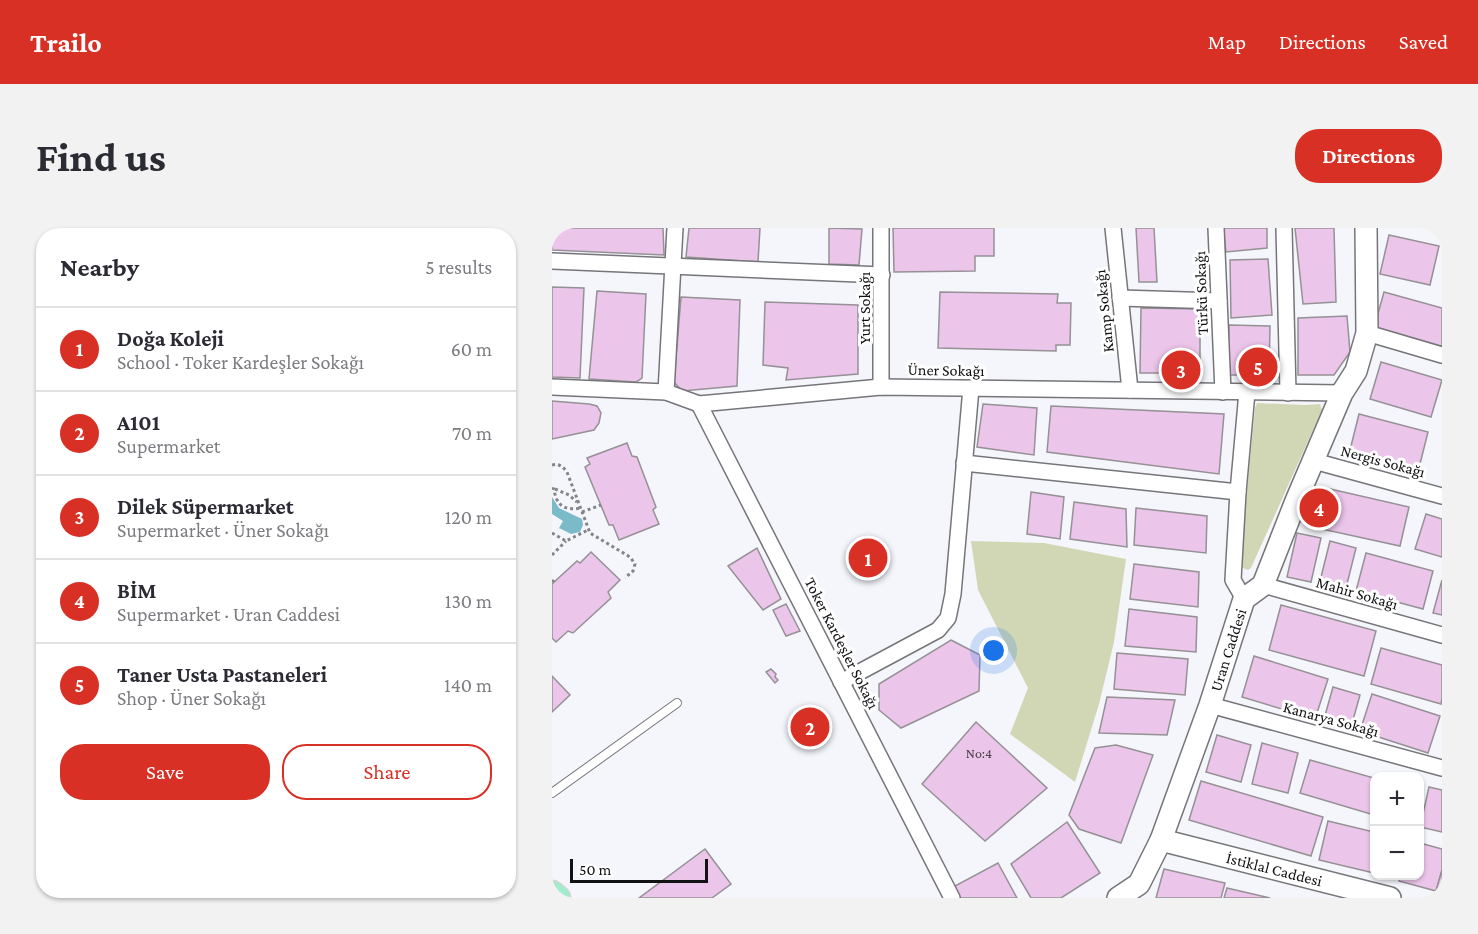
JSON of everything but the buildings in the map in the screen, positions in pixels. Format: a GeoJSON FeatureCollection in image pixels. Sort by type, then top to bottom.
{"type":"FeatureCollection","features":[{"type":"Feature","properties":{"kind":"main road"},"geometry":{"type":"LineString","coordinates":[[1263,585],[1342,393],[1356,371],[1367,333],[1366,228]]}},
{"type":"Feature","properties":{"kind":"main road","name":"Uran Caddesi"},"geometry":{"type":"LineString","coordinates":[[1118,898],[1137,891],[1161,840],[1210,705],[1244,599],[1263,585]]}},
{"type":"Feature","properties":{"kind":"main road","name":"İstiklal Caddesi"},"geometry":{"type":"LineString","coordinates":[[1161,840],[1390,898]]}},
{"type":"Feature","properties":{"kind":"main road"},"geometry":{"type":"LineString","coordinates":[[552,893],[558,898]]}},
{"type":"Feature","properties":{"kind":"street"},"geometry":{"type":"LineString","coordinates":[[666,392],[675,228]]}},
{"type":"Feature","properties":{"kind":"street","name":"Yurt Sokağı"},"geometry":{"type":"LineString","coordinates":[[881,228],[881,387]]}},
{"type":"Feature","properties":{"kind":"street","name":"Kamp Sokağı"},"geometry":{"type":"LineString","coordinates":[[1113,228],[1130,390]]}},
{"type":"Feature","properties":{"kind":"street","name":"Türkü Sokağı"},"geometry":{"type":"LineString","coordinates":[[1216,228],[1223,392]]}},
{"type":"Feature","properties":{"kind":"street"},"geometry":{"type":"LineString","coordinates":[[1284,228],[1288,393]]}},
{"type":"Feature","properties":{"kind":"street"},"geometry":{"type":"LineString","coordinates":[[552,261],[882,275]]}},
{"type":"Feature","properties":{"kind":"street"},"geometry":{"type":"LineString","coordinates":[[1120,298],[1219,301]]}},
{"type":"Feature","properties":{"kind":"street"},"geometry":{"type":"LineString","coordinates":[[1367,333],[1442,355]]}},
{"type":"Feature","properties":{"kind":"street","name":"Üner Sokağı"},"geometry":{"type":"LineString","coordinates":[[552,387],[666,392],[699,404],[881,387],[1342,393]]}},
{"type":"Feature","properties":{"kind":"street"},"geometry":{"type":"LineString","coordinates":[[841,682],[938,630],[948,618],[953,594],[971,388]]}},
{"type":"Feature","properties":{"kind":"street"},"geometry":{"type":"LineString","coordinates":[[1244,599],[1233,580],[1247,392]]}},
{"type":"Feature","properties":{"kind":"street","name":"Toker Kardeşler Sokağı"},"geometry":{"type":"LineString","coordinates":[[699,404],[952,898]]}},
{"type":"Feature","properties":{"kind":"street","name":"Nergis Sokağı"},"geometry":{"type":"LineString","coordinates":[[1314,461],[1442,496]]}},
{"type":"Feature","properties":{"kind":"street"},"geometry":{"type":"LineString","coordinates":[[964,463],[1238,492]]}},
{"type":"Feature","properties":{"kind":"street","name":"Mahir Sokağı"},"geometry":{"type":"LineString","coordinates":[[1263,585],[1442,635]]}},
{"type":"Feature","properties":{"kind":"street","name":"Kanarya Sokağı"},"geometry":{"type":"LineString","coordinates":[[1210,705],[1442,768]]}},
{"type":"Feature","properties":{"kind":"lane"},"geometry":{"type":"LineString","coordinates":[[552,793],[677,703]]}},
{"type":"Feature","properties":{"kind":"path"},"geometry":{"type":"LineString","coordinates":[[552,465],[563,467],[567,472],[590,533],[630,557],[635,564],[633,571],[625,578]]}},
{"type":"Feature","properties":{"kind":"path"},"geometry":{"type":"LineString","coordinates":[[553,488],[579,503]]}},
{"type":"Feature","properties":{"kind":"path"},"geometry":{"type":"LineString","coordinates":[[553,488],[555,499],[561,506],[581,510],[601,505]]}},
{"type":"Feature","properties":{"kind":"path"},"geometry":{"type":"LineString","coordinates":[[552,555],[566,541],[588,530]]}},
{"type":"Feature","properties":{"kind":"path"},"geometry":{"type":"LineString","coordinates":[[552,533],[566,541]]}},
{"type":"Feature","properties":{"kind":"green space"},"geometry":{"type":"Polygon","coordinates":[[[1257,403],[1320,404],[1322,410],[1251,568],[1248,570],[1240,563],[1257,403]]]}},
{"type":"Feature","properties":{"kind":"green space"},"geometry":{"type":"Polygon","coordinates":[[[971,541],[1044,543],[1126,559],[1114,642],[1099,704],[1075,782],[1010,734],[1028,688],[978,590],[971,541]]]}},
{"type":"Feature","properties":{"kind":"water"},"geometry":{"type":"Polygon","coordinates":[[[552,497],[559,508],[582,519],[583,525],[580,532],[571,534],[559,528],[563,521],[552,514],[552,497]]]}},
{"type":"Feature","properties":{"kind":"place","name":"Taner Usta Pastaneleri"},"geometry":{"type":"Point","coordinates":[1258,367]}},
{"type":"Feature","properties":{"kind":"place","name":"Dilek Süpermarket"},"geometry":{"type":"Point","coordinates":[1181,370]}},
{"type":"Feature","properties":{"kind":"place","name":"BİM"},"geometry":{"type":"Point","coordinates":[1319,508]}},
{"type":"Feature","properties":{"kind":"place","name":"Doğa Koleji"},"geometry":{"type":"Point","coordinates":[868,558]}},
{"type":"Feature","properties":{"kind":"place","name":"A101"},"geometry":{"type":"Point","coordinates":[810,727]}}]}
